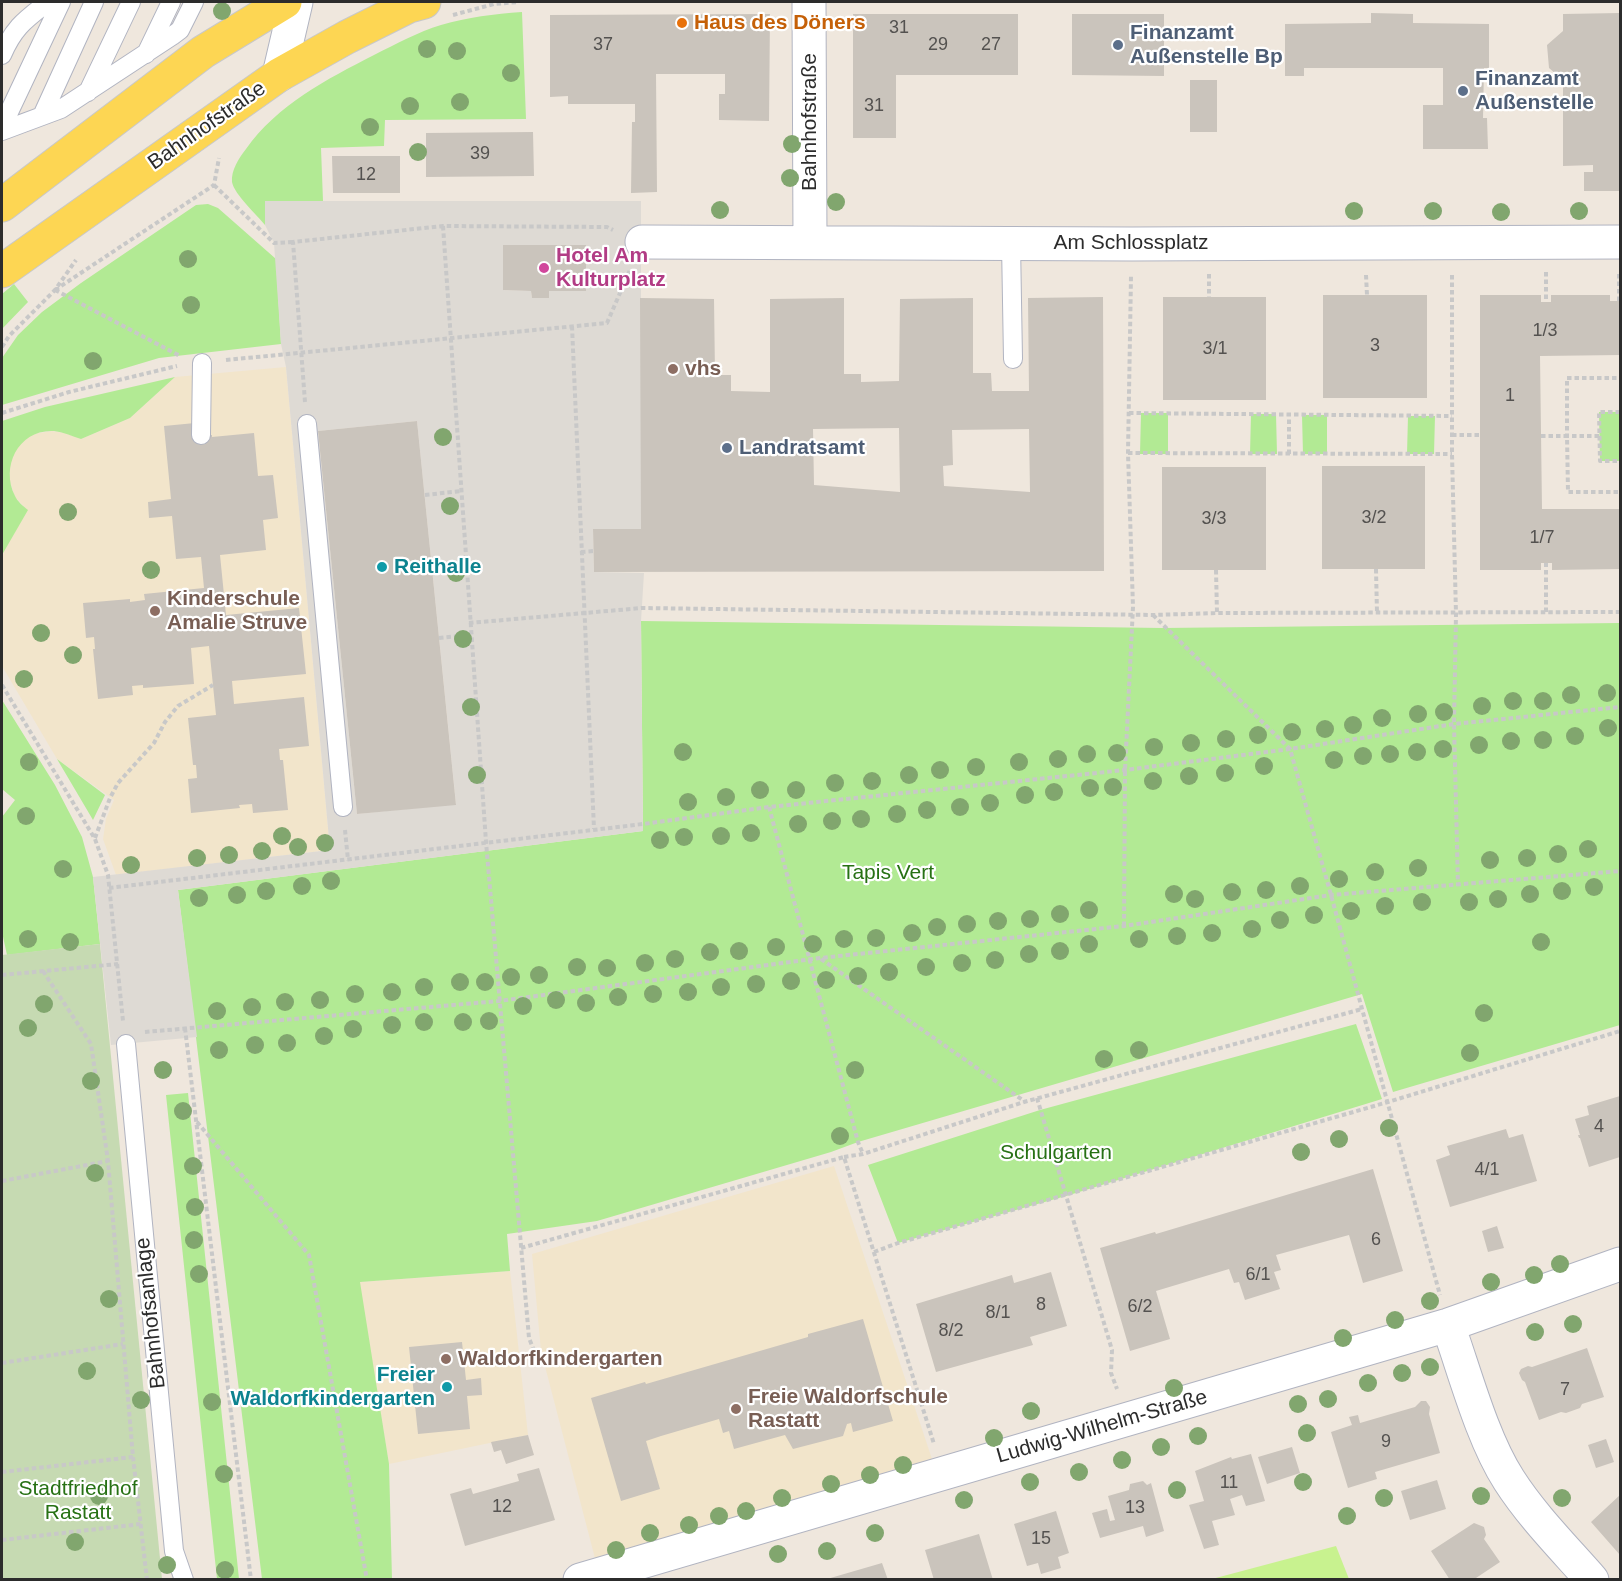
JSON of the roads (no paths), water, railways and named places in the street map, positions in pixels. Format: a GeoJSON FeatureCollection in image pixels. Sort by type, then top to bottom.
{"type":"FeatureCollection","features":[{"type":"Feature","properties":{"kind":"main road"},"geometry":{"type":"LineString","coordinates":[[2,205],[203,52],[285,2]]}},
{"type":"Feature","properties":{"kind":"main road","name":"Bahnhofstraße"},"geometry":{"type":"LineString","coordinates":[[2,271],[279,75],[409,6],[435,9]]}},
{"type":"Feature","properties":{"kind":"street"},"geometry":{"type":"LineString","coordinates":[[279,75],[296,2]]}},
{"type":"Feature","properties":{"kind":"street","name":"Bahnhofstraße"},"geometry":{"type":"LineString","coordinates":[[809,2],[810,242]]}},
{"type":"Feature","properties":{"kind":"street","name":"Am Schlossplatz"},"geometry":{"type":"LineString","coordinates":[[642,242],[1132,244],[1620,242]]}},
{"type":"Feature","properties":{"kind":"street","name":"Ludwig-Wilhelm-Straße"},"geometry":{"type":"LineString","coordinates":[[580,1580],[1448,1325],[1620,1264]]}},
{"type":"Feature","properties":{"kind":"street"},"geometry":{"type":"LineString","coordinates":[[1448,1325],[1490,1443],[1509,1480],[1592,1580]]}},
{"type":"Feature","properties":{"kind":"lane"},"geometry":{"type":"LineString","coordinates":[[2,55],[9,38],[18,26],[48,2]]}},
{"type":"Feature","properties":{"kind":"lane"},"geometry":{"type":"LineString","coordinates":[[2,129],[61,2]]}},
{"type":"Feature","properties":{"kind":"lane"},"geometry":{"type":"LineString","coordinates":[[42,116],[94,2]]}},
{"type":"Feature","properties":{"kind":"lane"},"geometry":{"type":"LineString","coordinates":[[87,94],[131,2]]}},
{"type":"Feature","properties":{"kind":"lane"},"geometry":{"type":"LineString","coordinates":[[146,54],[171,2]]}},
{"type":"Feature","properties":{"kind":"lane"},"geometry":{"type":"LineString","coordinates":[[2,129],[61,109],[87,94],[180,30],[194,2]]}},
{"type":"Feature","properties":{"kind":"lane"},"geometry":{"type":"LineString","coordinates":[[1011,243],[1012,359]]}},
{"type":"Feature","properties":{"kind":"lane"},"geometry":{"type":"LineString","coordinates":[[197,362],[201,435]]}},
{"type":"Feature","properties":{"kind":"lane"},"geometry":{"type":"LineString","coordinates":[[307,424],[343,807]]}},
{"type":"Feature","properties":{"kind":"lane","name":"Bahnhofsanlage"},"geometry":{"type":"LineString","coordinates":[[125,1039],[174,1551],[184,1580]]}},
{"type":"Feature","properties":{"kind":"place","name":"Haus des Döners"},"geometry":{"type":"Point","coordinates":[682,23]}},
{"type":"Feature","properties":{"kind":"place","name":"Finanzamt Außenstelle Bp"},"geometry":{"type":"Point","coordinates":[1118,45]}},
{"type":"Feature","properties":{"kind":"place","name":"Finanzamt Außenstelle"},"geometry":{"type":"Point","coordinates":[1463,91]}},
{"type":"Feature","properties":{"kind":"place","name":"Hotel Am Kulturplatz"},"geometry":{"type":"Point","coordinates":[544,268]}},
{"type":"Feature","properties":{"kind":"place","name":"vhs"},"geometry":{"type":"Point","coordinates":[673,369]}},
{"type":"Feature","properties":{"kind":"place","name":"Landratsamt"},"geometry":{"type":"Point","coordinates":[727,448]}},
{"type":"Feature","properties":{"kind":"place","name":"Reithalle"},"geometry":{"type":"Point","coordinates":[382,567]}},
{"type":"Feature","properties":{"kind":"place","name":"Kinderschule Amalie Struve"},"geometry":{"type":"Point","coordinates":[155,611]}},
{"type":"Feature","properties":{"kind":"place","name":"Waldorfkindergarten"},"geometry":{"type":"Point","coordinates":[446,1359]}},
{"type":"Feature","properties":{"kind":"place","name":"Freier Waldorfkindergarten"},"geometry":{"type":"Point","coordinates":[447,1387]}},
{"type":"Feature","properties":{"kind":"place","name":"Freie Waldorfschule Rastatt"},"geometry":{"type":"Point","coordinates":[736,1409]}},
{"type":"Feature","properties":{"kind":"park label","name":"Tapis Vert"},"geometry":{"type":"Point","coordinates":[888,873]}},
{"type":"Feature","properties":{"kind":"park label","name":"Schulgarten"},"geometry":{"type":"Point","coordinates":[1056,1153]}},
{"type":"Feature","properties":{"kind":"park label","name":"Stadtfriedhof Rastatt"},"geometry":{"type":"Point","coordinates":[78,1501]}}]}
